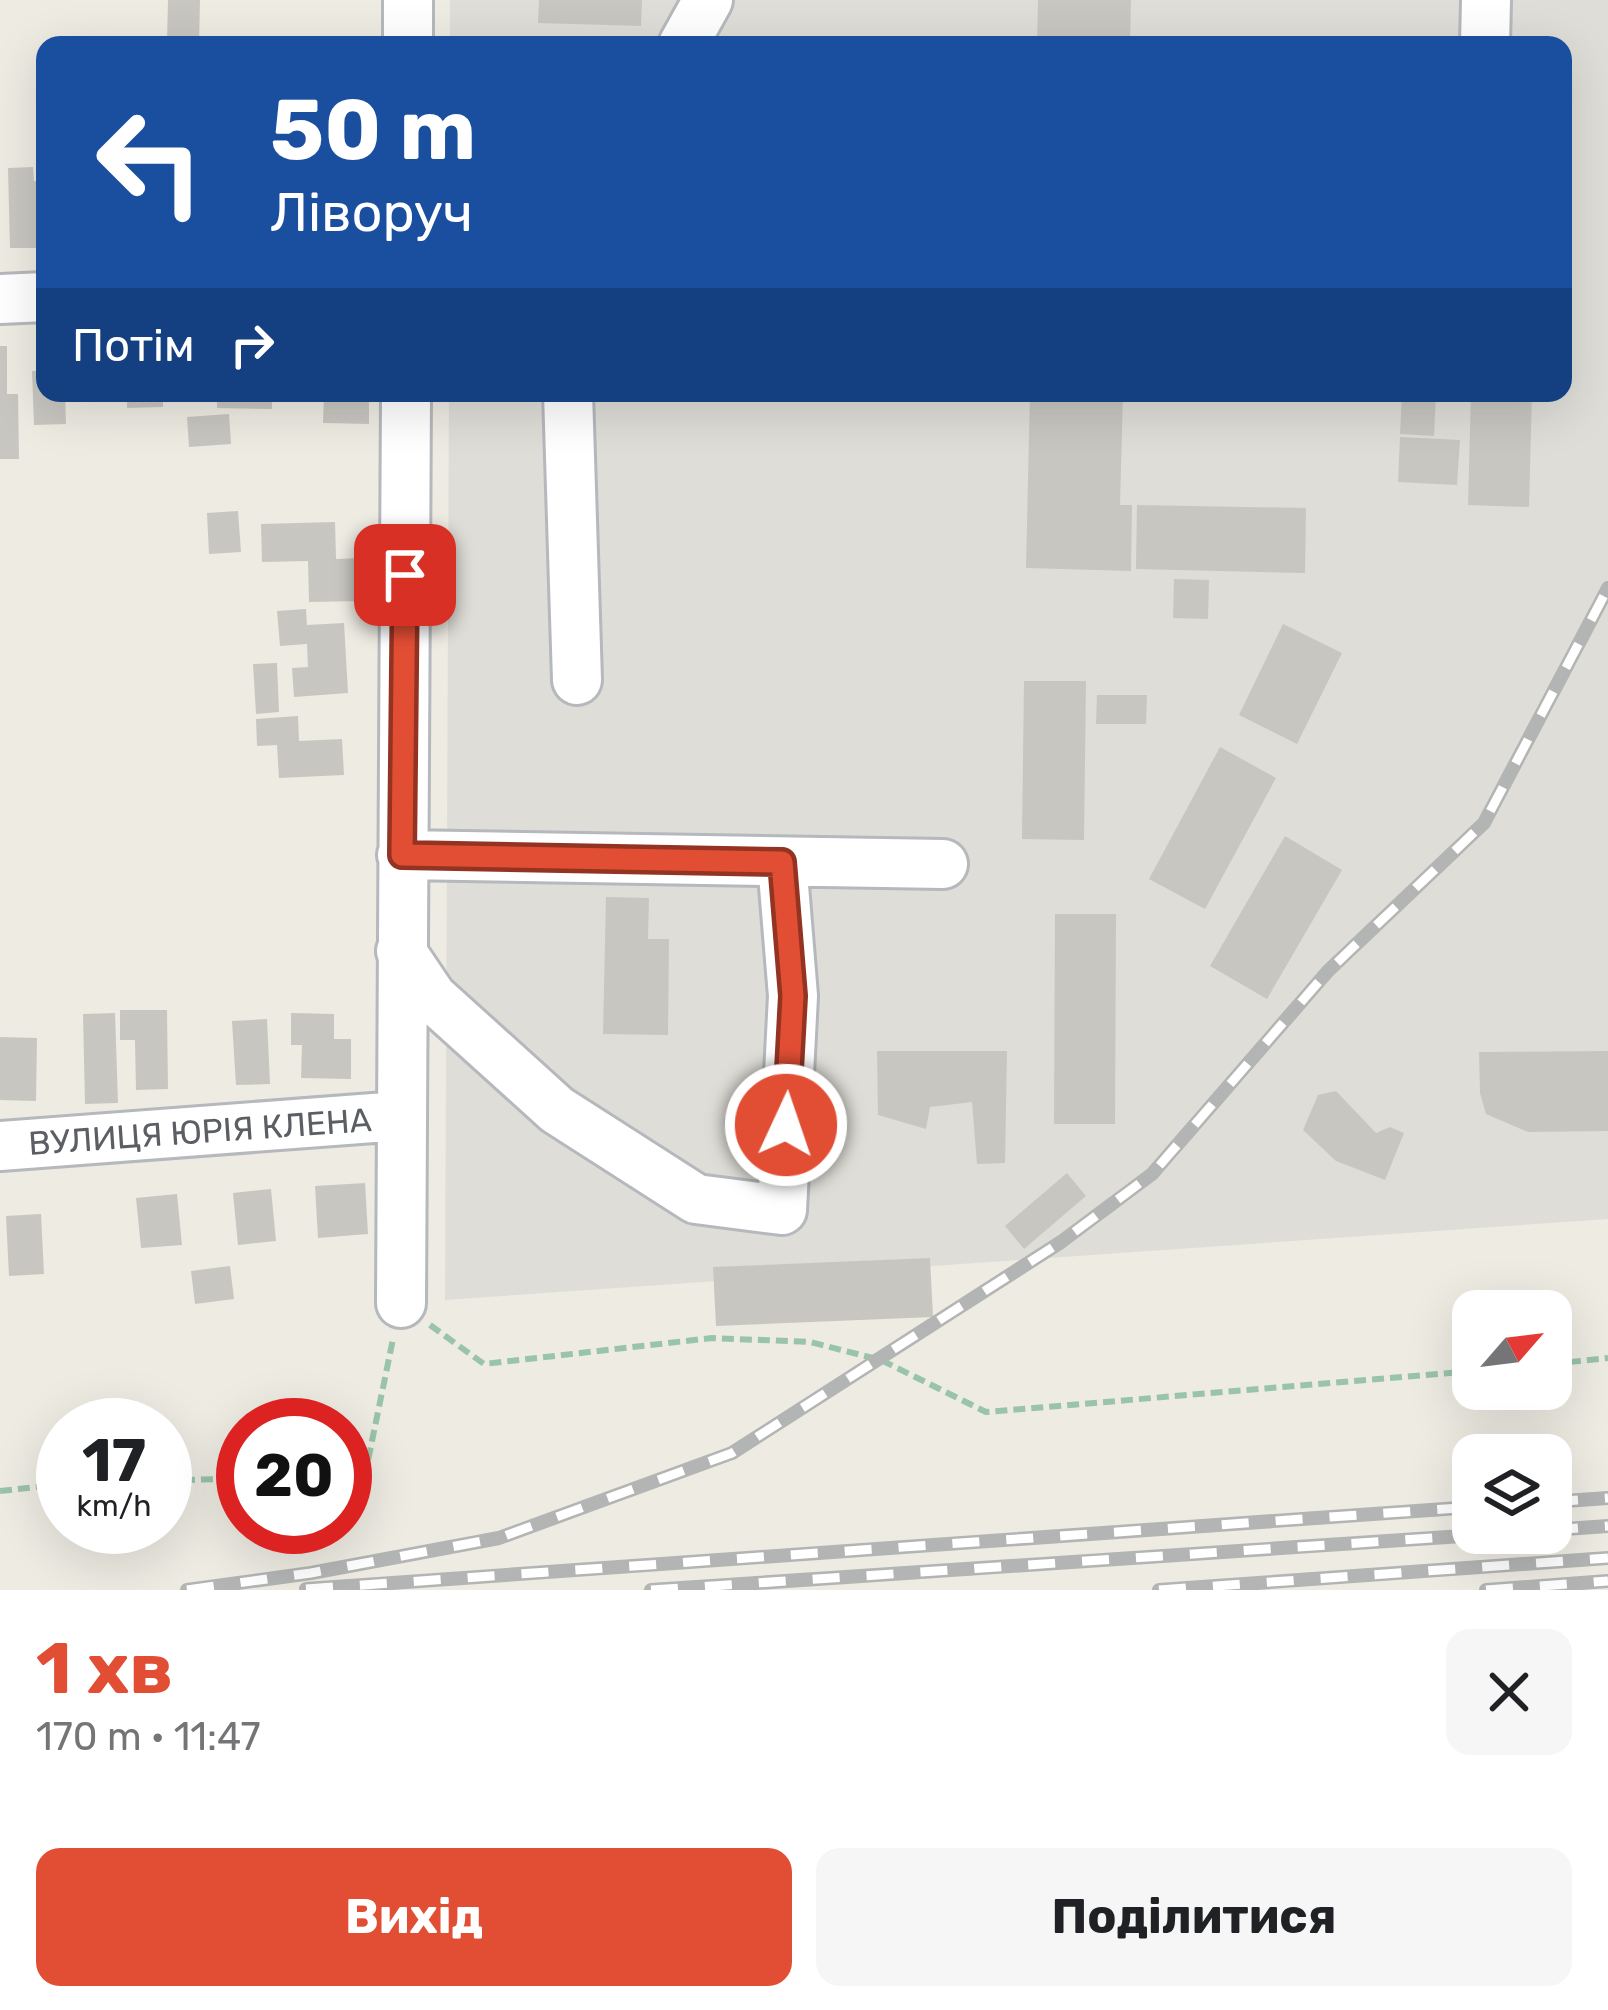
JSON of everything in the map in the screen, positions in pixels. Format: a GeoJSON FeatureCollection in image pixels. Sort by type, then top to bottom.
{"type":"FeatureCollection","features":[{"type":"Feature","properties":{"kind":"street"},"geometry":{"type":"LineString","coordinates":[[688,36],[708,0]]}},
{"type":"Feature","properties":{"kind":"street"},"geometry":{"type":"LineString","coordinates":[[1485,36],[1486,0]]}},
{"type":"Feature","properties":{"kind":"street"},"geometry":{"type":"LineString","coordinates":[[0,299],[36,297]]}},
{"type":"Feature","properties":{"kind":"street"},"geometry":{"type":"LineString","coordinates":[[401,1303],[406,402]]}},
{"type":"Feature","properties":{"kind":"street"},"geometry":{"type":"LineString","coordinates":[[568,402],[578,680]]}},
{"type":"Feature","properties":{"kind":"street"},"geometry":{"type":"LineString","coordinates":[[402,855],[943,864]]}},
{"type":"Feature","properties":{"kind":"street"},"geometry":{"type":"LineString","coordinates":[[401,951],[432,997],[557,1110],[696,1199],[782,1210],[793,996],[782,862]]}},
{"type":"Feature","properties":{"kind":"street","name":"ВУЛИЦЯ ЮРІЯ КЛЕНА"},"geometry":{"type":"LineString","coordinates":[[0,1146],[400,1116]]}},
{"type":"Feature","properties":{"kind":"path"},"geometry":{"type":"LineString","coordinates":[[372,1442],[401,1303],[484,1364],[712,1338],[810,1342],[881,1360],[986,1412],[1452,1373]]}},
{"type":"Feature","properties":{"kind":"path"},"geometry":{"type":"LineString","coordinates":[[1572,1362],[1608,1358]]}},
{"type":"Feature","properties":{"kind":"path"},"geometry":{"type":"LineString","coordinates":[[0,1491],[36,1487]]}},
{"type":"Feature","properties":{"kind":"shaded area"},"geometry":{"type":"Polygon","coordinates":[[[450,0],[1608,0],[1608,1219],[445,1300],[449,402],[1572,402],[1572,36],[450,36],[450,0]]]}},
{"type":"Feature","properties":{"kind":"building"},"geometry":{"type":"Polygon","coordinates":[[[168,0],[200,0],[199,36],[167,36],[168,0]]]}},
{"type":"Feature","properties":{"kind":"building"},"geometry":{"type":"Polygon","coordinates":[[[539,0],[642,0],[641,26],[538,23],[539,0]]]}},
{"type":"Feature","properties":{"kind":"building"},"geometry":{"type":"Polygon","coordinates":[[[1038,0],[1131,0],[1130,36],[1037,36],[1038,0]]]}},
{"type":"Feature","properties":{"kind":"building"},"geometry":{"type":"Polygon","coordinates":[[[33,167],[36,248],[10,248],[8,168],[33,167]]]}},
{"type":"Feature","properties":{"kind":"building"},"geometry":{"type":"Polygon","coordinates":[[[0,346],[7,346],[7,394],[18,394],[19,459],[0,459],[0,346]]]}},
{"type":"Feature","properties":{"kind":"building"},"geometry":{"type":"Polygon","coordinates":[[[32,371],[36,371],[36,402],[65,402],[66,424],[34,425],[32,371]]]}},
{"type":"Feature","properties":{"kind":"building"},"geometry":{"type":"Polygon","coordinates":[[[127,402],[163,402],[163,407],[127,408],[127,402]]]}},
{"type":"Feature","properties":{"kind":"building"},"geometry":{"type":"Polygon","coordinates":[[[217,402],[272,402],[272,409],[217,408],[217,402]]]}},
{"type":"Feature","properties":{"kind":"building"},"geometry":{"type":"Polygon","coordinates":[[[324,402],[369,402],[369,424],[323,423],[324,402]]]}},
{"type":"Feature","properties":{"kind":"building"},"geometry":{"type":"Polygon","coordinates":[[[1030,402],[1123,402],[1120,505],[1132,505],[1131,571],[1026,568],[1030,402]]]}},
{"type":"Feature","properties":{"kind":"building"},"geometry":{"type":"Polygon","coordinates":[[[1402,402],[1436,402],[1434,436],[1400,434],[1402,402]]]}},
{"type":"Feature","properties":{"kind":"building"},"geometry":{"type":"Polygon","coordinates":[[[1471,402],[1532,402],[1529,507],[1468,505],[1471,402]]]}},
{"type":"Feature","properties":{"kind":"building"},"geometry":{"type":"Polygon","coordinates":[[[229,414],[231,444],[189,447],[187,417],[229,414]]]}},
{"type":"Feature","properties":{"kind":"building"},"geometry":{"type":"Polygon","coordinates":[[[1400,437],[1460,440],[1457,485],[1398,482],[1400,437]]]}},
{"type":"Feature","properties":{"kind":"building"},"geometry":{"type":"Polygon","coordinates":[[[1137,505],[1306,508],[1305,573],[1136,569],[1137,505]]]}},
{"type":"Feature","properties":{"kind":"building"},"geometry":{"type":"Polygon","coordinates":[[[238,511],[241,552],[209,554],[207,513],[238,511]]]}},
{"type":"Feature","properties":{"kind":"building"},"geometry":{"type":"Polygon","coordinates":[[[335,522],[336,559],[361,558],[362,601],[309,602],[308,561],[262,562],[261,524],[335,522]]]}},
{"type":"Feature","properties":{"kind":"building"},"geometry":{"type":"Polygon","coordinates":[[[1174,579],[1209,580],[1208,619],[1173,618],[1174,579]]]}},
{"type":"Feature","properties":{"kind":"building"},"geometry":{"type":"Polygon","coordinates":[[[306,609],[307,625],[344,623],[348,693],[294,697],[292,668],[308,667],[307,644],[280,646],[277,611],[306,609]]]}},
{"type":"Feature","properties":{"kind":"building"},"geometry":{"type":"Polygon","coordinates":[[[1283,624],[1342,653],[1297,744],[1239,715],[1283,624]]]}},
{"type":"Feature","properties":{"kind":"building"},"geometry":{"type":"Polygon","coordinates":[[[277,663],[279,712],[256,714],[253,664],[277,663]]]}},
{"type":"Feature","properties":{"kind":"building"},"geometry":{"type":"Polygon","coordinates":[[[1024,681],[1086,681],[1084,840],[1022,839],[1024,681]]]}},
{"type":"Feature","properties":{"kind":"building"},"geometry":{"type":"Polygon","coordinates":[[[1097,695],[1147,695],[1146,724],[1096,724],[1097,695]]]}},
{"type":"Feature","properties":{"kind":"building"},"geometry":{"type":"Polygon","coordinates":[[[298,716],[299,741],[342,739],[344,775],[279,778],[277,745],[257,746],[256,719],[298,716]]]}},
{"type":"Feature","properties":{"kind":"building"},"geometry":{"type":"Polygon","coordinates":[[[1220,747],[1276,778],[1205,909],[1149,879],[1220,747]]]}},
{"type":"Feature","properties":{"kind":"building"},"geometry":{"type":"Polygon","coordinates":[[[1285,836],[1342,870],[1267,999],[1210,966],[1285,836]]]}},
{"type":"Feature","properties":{"kind":"building"},"geometry":{"type":"Polygon","coordinates":[[[606,897],[649,898],[648,939],[669,939],[668,1035],[603,1034],[606,897]]]}},
{"type":"Feature","properties":{"kind":"building"},"geometry":{"type":"Polygon","coordinates":[[[1055,914],[1116,914],[1115,1124],[1054,1124],[1055,914]]]}},
{"type":"Feature","properties":{"kind":"building"},"geometry":{"type":"Polygon","coordinates":[[[120,1010],[167,1010],[168,1089],[136,1090],[135,1040],[120,1040],[120,1010]]]}},
{"type":"Feature","properties":{"kind":"building"},"geometry":{"type":"Polygon","coordinates":[[[115,1013],[118,1103],[85,1104],[83,1014],[115,1013]]]}},
{"type":"Feature","properties":{"kind":"building"},"geometry":{"type":"Polygon","coordinates":[[[291,1013],[334,1014],[334,1039],[351,1039],[351,1079],[301,1078],[302,1045],[291,1045],[291,1013]]]}},
{"type":"Feature","properties":{"kind":"building"},"geometry":{"type":"Polygon","coordinates":[[[267,1019],[270,1084],[236,1085],[232,1021],[267,1019]]]}},
{"type":"Feature","properties":{"kind":"building"},"geometry":{"type":"Polygon","coordinates":[[[0,1037],[37,1038],[36,1101],[0,1100],[0,1037]]]}},
{"type":"Feature","properties":{"kind":"building"},"geometry":{"type":"Polygon","coordinates":[[[877,1051],[1007,1051],[1005,1163],[977,1164],[972,1102],[930,1107],[926,1129],[878,1115],[877,1051]]]}},
{"type":"Feature","properties":{"kind":"building"},"geometry":{"type":"Polygon","coordinates":[[[1608,1051],[1608,1131],[1528,1132],[1486,1114],[1480,1093],[1479,1052],[1608,1051]]]}},
{"type":"Feature","properties":{"kind":"building"},"geometry":{"type":"Polygon","coordinates":[[[1336,1091],[1376,1133],[1390,1127],[1404,1133],[1385,1180],[1336,1161],[1303,1130],[1318,1095],[1336,1091]]]}},
{"type":"Feature","properties":{"kind":"building"},"geometry":{"type":"Polygon","coordinates":[[[1067,1173],[1086,1196],[1024,1249],[1005,1226],[1067,1173]]]}},
{"type":"Feature","properties":{"kind":"building"},"geometry":{"type":"Polygon","coordinates":[[[365,1183],[368,1234],[318,1238],[315,1186],[365,1183]]]}},
{"type":"Feature","properties":{"kind":"building"},"geometry":{"type":"Polygon","coordinates":[[[271,1189],[276,1241],[238,1245],[233,1193],[271,1189]]]}},
{"type":"Feature","properties":{"kind":"building"},"geometry":{"type":"Polygon","coordinates":[[[177,1194],[182,1245],[141,1248],[136,1198],[177,1194]]]}},
{"type":"Feature","properties":{"kind":"building"},"geometry":{"type":"Polygon","coordinates":[[[41,1214],[44,1274],[9,1276],[6,1216],[41,1214]]]}},
{"type":"Feature","properties":{"kind":"building"},"geometry":{"type":"Polygon","coordinates":[[[930,1258],[933,1317],[716,1326],[713,1267],[930,1258]]]}},
{"type":"Feature","properties":{"kind":"building"},"geometry":{"type":"Polygon","coordinates":[[[230,1266],[234,1299],[195,1304],[191,1271],[230,1266]]]}},
{"type":"Feature","properties":{"kind":"railway"},"geometry":{"type":"LineString","coordinates":[[187,1590],[311,1573],[499,1538],[732,1453],[1061,1242],[1152,1174],[1328,971],[1484,823],[1608,588]]}},
{"type":"Feature","properties":{"kind":"railway"},"geometry":{"type":"LineString","coordinates":[[1572,1501],[1608,1498]]}},
{"type":"Feature","properties":{"kind":"railway"},"geometry":{"type":"LineString","coordinates":[[306,1589],[1452,1508]]}},
{"type":"Feature","properties":{"kind":"railway"},"geometry":{"type":"LineString","coordinates":[[1572,1529],[1608,1526]]}},
{"type":"Feature","properties":{"kind":"railway"},"geometry":{"type":"LineString","coordinates":[[651,1590],[1452,1537]]}},
{"type":"Feature","properties":{"kind":"railway"},"geometry":{"type":"LineString","coordinates":[[1159,1590],[1608,1558]]}},
{"type":"Feature","properties":{"kind":"railway"},"geometry":{"type":"LineString","coordinates":[[1486,1590],[1608,1581]]}},
{"type":"Feature","properties":{"kind":"route"},"geometry":{"type":"LineString","coordinates":[[405,575],[402,855],[782,862],[793,996],[786,1125]]}}]}
